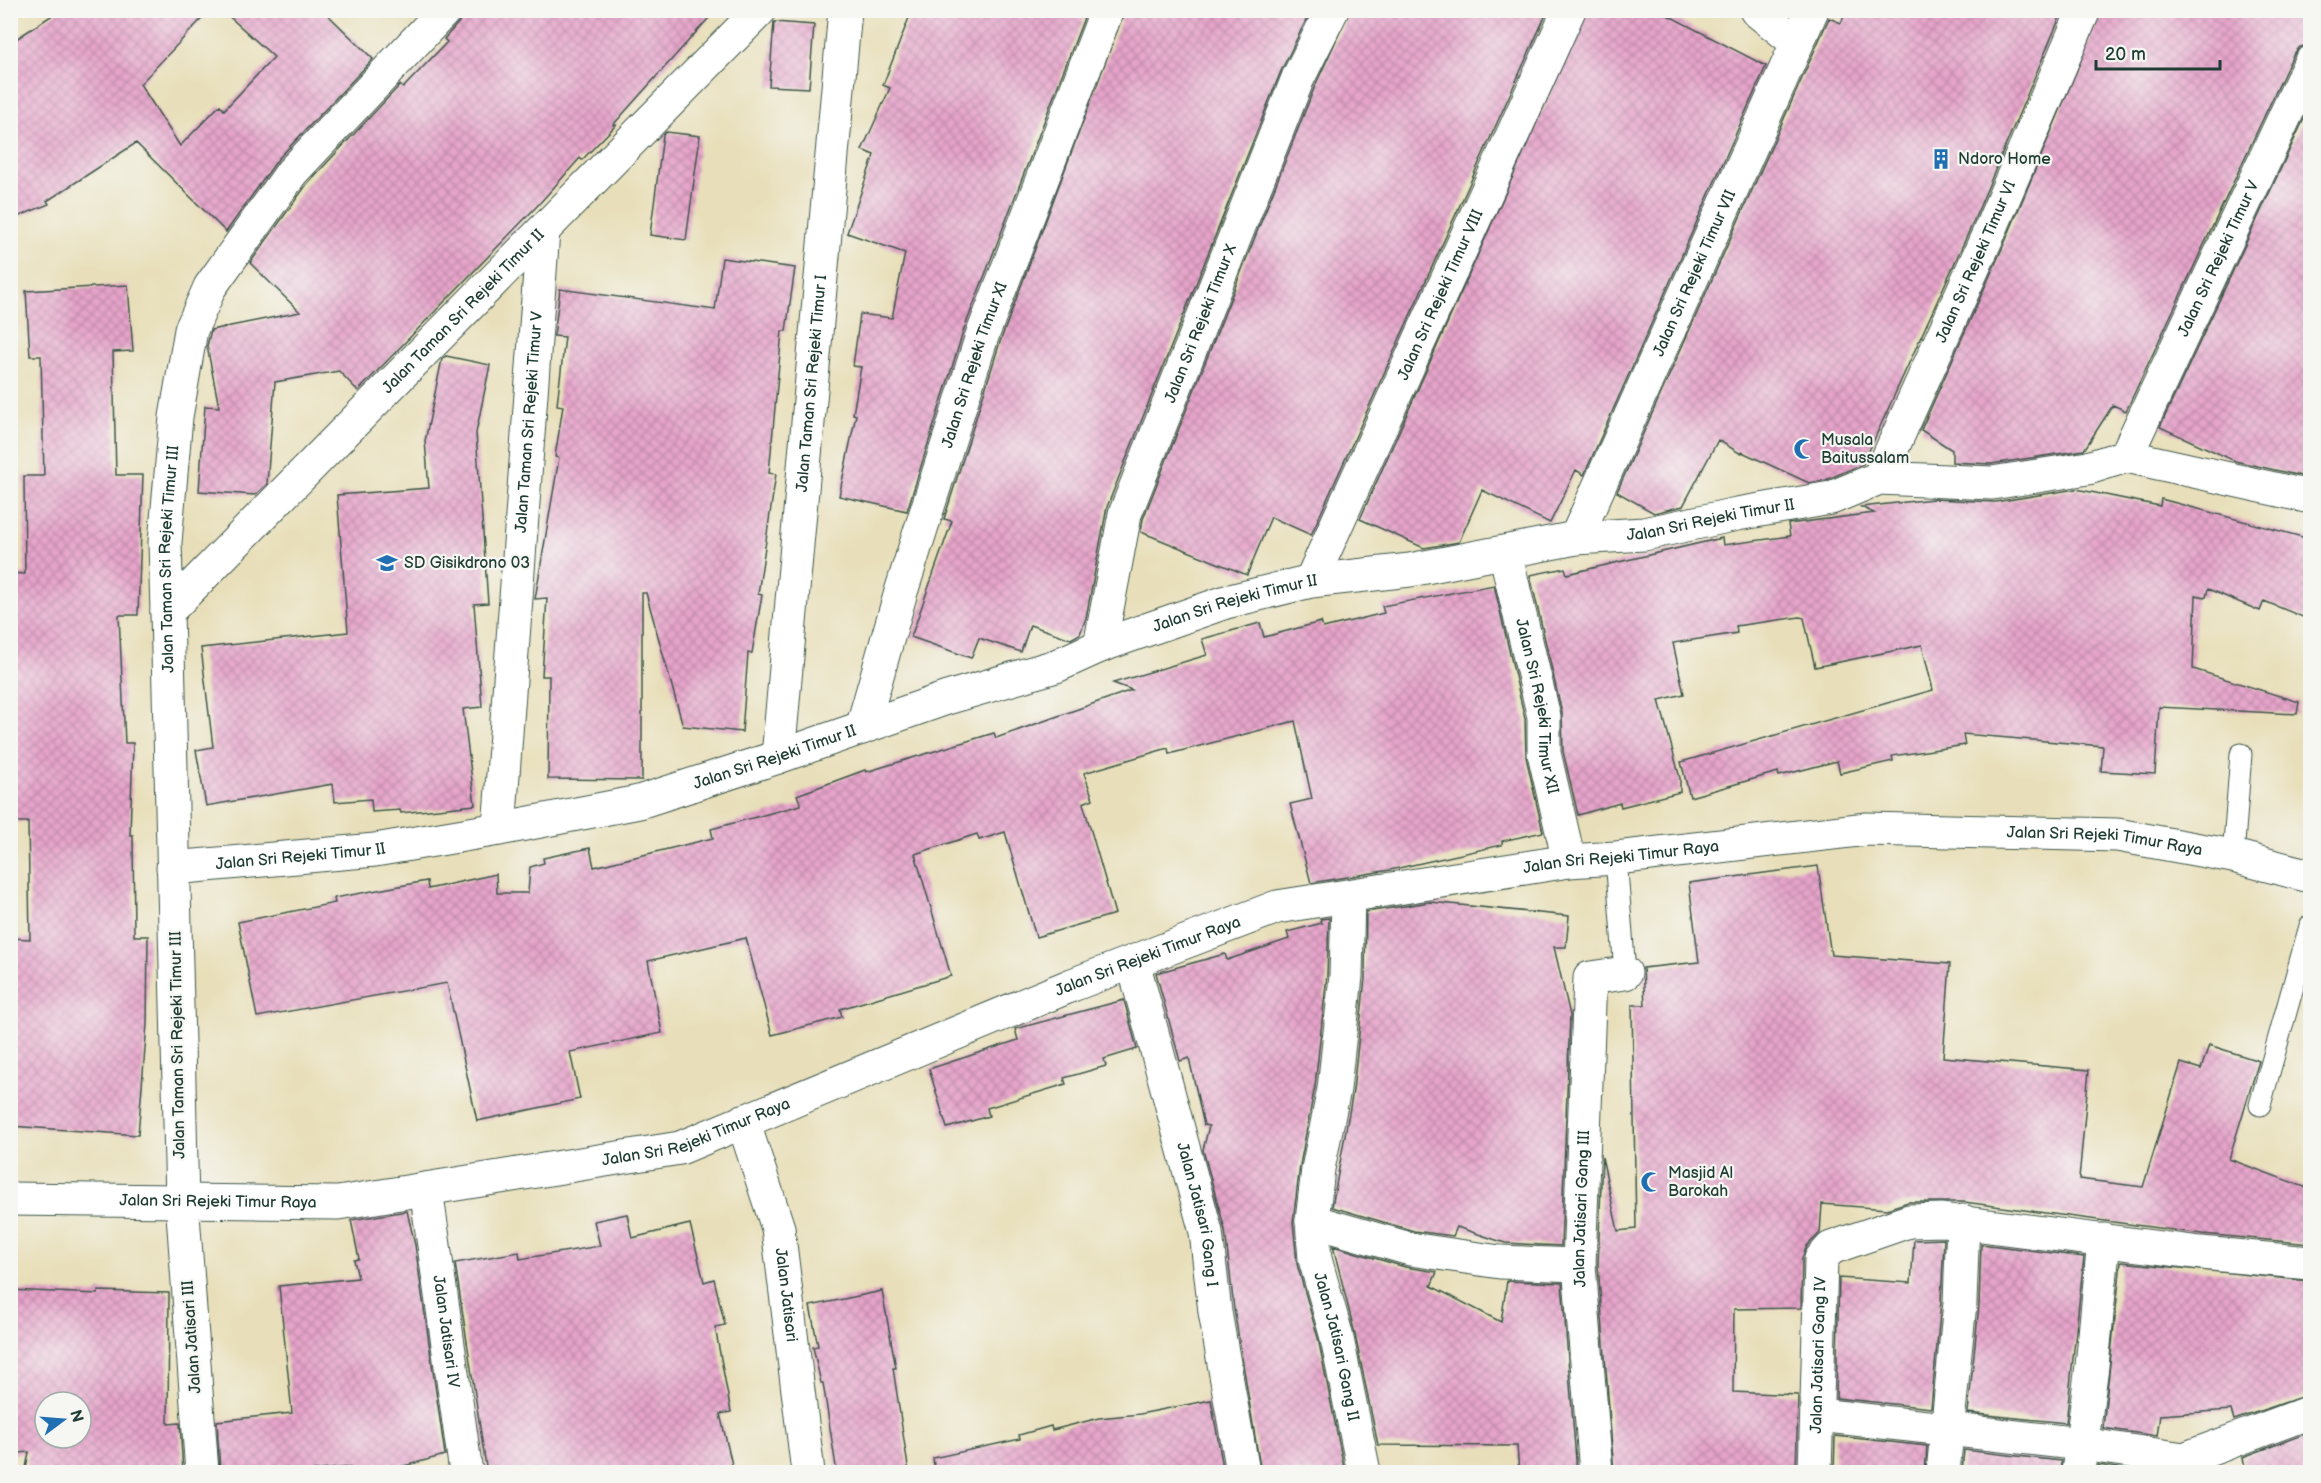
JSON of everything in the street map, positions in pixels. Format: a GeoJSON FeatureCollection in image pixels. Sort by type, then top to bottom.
{"type":"FeatureCollection","features":[{"type":"Feature","properties":{"kind":"street","name":"Jalan Taman Sri Rejeki Timur III"},"geometry":{"type":"LineString","coordinates":[[182,1201],[165,542],[176,417],[191,330],[210,287],[292,172],[445,10]]}},
{"type":"Feature","properties":{"kind":"street","name":"Jalan Taman Sri Rejeki Timur II"},"geometry":{"type":"LineString","coordinates":[[167,612],[760,10]]}},
{"type":"Feature","properties":{"kind":"street","name":"Jalan Taman Sri Rejeki Timur I"},"geometry":{"type":"LineString","coordinates":[[778,757],[845,10]]}},
{"type":"Feature","properties":{"kind":"street","name":"Jalan Sri Rejeki Timur XI"},"geometry":{"type":"LineString","coordinates":[[862,728],[901,592],[982,336],[1107,10]]}},
{"type":"Feature","properties":{"kind":"street","name":"Jalan Sri Rejeki Timur X"},"geometry":{"type":"LineString","coordinates":[[1100,646],[1125,514],[1298,78],[1332,10]]}},
{"type":"Feature","properties":{"kind":"street","name":"Jalan Sri Rejeki Timur VIII"},"geometry":{"type":"LineString","coordinates":[[1311,581],[1569,10]]}},
{"type":"Feature","properties":{"kind":"street"},"geometry":{"type":"LineString","coordinates":[[1756,10],[1796,42]]}},
{"type":"Feature","properties":{"kind":"street","name":"Jalan Sri Rejeki Timur VII"},"geometry":{"type":"LineString","coordinates":[[1576,538],[1812,10]]}},
{"type":"Feature","properties":{"kind":"street","name":"Jalan Sri Rejeki Timur VI"},"geometry":{"type":"LineString","coordinates":[[1879,478],[1988,234],[2084,10]]}},
{"type":"Feature","properties":{"kind":"street","name":"Jalan Sri Rejeki Timur V"},"geometry":{"type":"LineString","coordinates":[[2126,456],[2310,63]]}},
{"type":"Feature","properties":{"kind":"street","name":"Jalan Taman Sri Rejeki Timur V"},"geometry":{"type":"LineString","coordinates":[[499,829],[543,231]]}},
{"type":"Feature","properties":{"kind":"street","name":"Jalan Sri Rejeki Timur II"},"geometry":{"type":"LineString","coordinates":[[173,868],[375,850],[639,802],[778,757],[947,698],[1056,666],[1100,646],[1226,602],[1311,581],[1410,570],[1576,538],[1644,534],[1737,514],[1831,498],[1879,478],[1992,483],[2088,468],[2126,456]]}},
{"type":"Feature","properties":{"kind":"street"},"geometry":{"type":"LineString","coordinates":[[2126,456],[2310,497]]}},
{"type":"Feature","properties":{"kind":"street","name":"Jalan Sri Rejeki Timur XII"},"geometry":{"type":"LineString","coordinates":[[1505,552],[1544,717],[1544,753],[1569,861]]}},
{"type":"Feature","properties":{"kind":"street","name":"Jalan Sri Rejeki Timur Raya"},"geometry":{"type":"LineString","coordinates":[[10,1199],[338,1203],[680,1148],[1061,989],[1276,908],[1569,861],[1616,858],[1867,829],[2117,835],[2233,856],[2310,876]]}},
{"type":"Feature","properties":{"kind":"street","name":"Jalan Jatisari Gang II"},"geometry":{"type":"LineString","coordinates":[[1348,898],[1346,976],[1334,1089],[1318,1169],[1312,1221],[1315,1258],[1336,1334],[1364,1473]]}},
{"type":"Feature","properties":{"kind":"street","name":"Jalan Jatisari Gang I"},"geometry":{"type":"LineString","coordinates":[[1133,962],[1206,1232],[1215,1312],[1243,1473]]}},
{"type":"Feature","properties":{"kind":"street","name":"Jalan Jatisari Gang III"},"geometry":{"type":"LineString","coordinates":[[1596,1473],[1579,1265],[1590,978],[1624,973]]}},
{"type":"Feature","properties":{"kind":"street","name":"Jalan Jatisari"},"geometry":{"type":"LineString","coordinates":[[743,1121],[778,1228],[808,1473]]}},
{"type":"Feature","properties":{"kind":"street","name":"Jalan Jatisari IV"},"geometry":{"type":"LineString","coordinates":[[426,1189],[466,1473]]}},
{"type":"Feature","properties":{"kind":"street","name":"Jalan Jatisari III"},"geometry":{"type":"LineString","coordinates":[[182,1201],[202,1473]]}},
{"type":"Feature","properties":{"kind":"street"},"geometry":{"type":"LineString","coordinates":[[1943,1473],[1960,1303],[1953,1220]]}},
{"type":"Feature","properties":{"kind":"street","name":"Jalan Jatisari Gang IV"},"geometry":{"type":"LineString","coordinates":[[1815,1473],[1821,1259],[1831,1248],[1909,1221],[1953,1220],[2201,1253],[2310,1263]]}},
{"type":"Feature","properties":{"kind":"street"},"geometry":{"type":"LineString","coordinates":[[1312,1221],[1410,1249],[1500,1262],[1579,1265]]}},
{"type":"Feature","properties":{"kind":"street"},"geometry":{"type":"LineString","coordinates":[[2080,1458],[2091,1376],[2104,1240]]}},
{"type":"Feature","properties":{"kind":"street"},"geometry":{"type":"LineString","coordinates":[[1818,1415],[1946,1428],[2080,1458],[2183,1466],[2310,1412]]}},
{"type":"Feature","properties":{"kind":"lane"},"geometry":{"type":"LineString","coordinates":[[2233,856],[2241,754]]}},
{"type":"Feature","properties":{"kind":"lane"},"geometry":{"type":"LineString","coordinates":[[1616,858],[1624,973]]}},
{"type":"Feature","properties":{"kind":"lane"},"geometry":{"type":"LineString","coordinates":[[2260,1105],[2310,927]]}},
{"type":"Feature","properties":{"kind":"building"},"geometry":{"type":"Polygon","coordinates":[[[60,10],[210,10],[140,84],[180,146],[220,105],[224,110],[274,57],[222,10],[323,10],[373,59],[278,159],[226,232],[136,143],[47,201],[49,204],[10,220],[10,43],[60,10]]]}},
{"type":"Feature","properties":{"kind":"building"},"geometry":{"type":"Polygon","coordinates":[[[463,10],[716,10],[613,125],[616,125],[582,160],[580,158],[539,204],[358,391],[339,371],[275,382],[267,484],[255,495],[199,491],[205,406],[219,407],[207,346],[211,330],[300,312],[250,263],[307,184],[400,85],[403,88],[447,42],[444,39],[459,22],[463,10]]]}},
{"type":"Feature","properties":{"kind":"building"},"geometry":{"type":"Polygon","coordinates":[[[912,10],[1087,10],[964,329],[907,511],[839,496],[856,415],[853,414],[861,367],[853,366],[860,314],[892,318],[905,253],[847,233],[874,155],[862,150],[890,88],[883,85],[912,10]]]}},
{"type":"Feature","properties":{"kind":"building"},"geometry":{"type":"Polygon","coordinates":[[[1125,10],[1311,10],[1281,71],[1107,507],[1086,618],[1080,634],[1071,639],[1030,625],[1021,652],[979,638],[971,658],[911,637],[952,521],[944,519],[1000,342],[1125,10]]]}},
{"type":"Feature","properties":{"kind":"building"},"geometry":{"type":"Polygon","coordinates":[[[1350,10],[1548,10],[1311,535],[1271,517],[1247,575],[1141,532],[1143,519],[1315,86],[1350,10]]]}},
{"type":"Feature","properties":{"kind":"building"},"geometry":{"type":"Polygon","coordinates":[[[1587,10],[1658,10],[1766,66],[1584,475],[1576,470],[1550,523],[1482,490],[1459,542],[1424,548],[1360,519],[1587,10]]]}},
{"type":"Feature","properties":{"kind":"building"},"geometry":{"type":"Polygon","coordinates":[[[1847,10],[2063,10],[1971,227],[1863,464],[1826,480],[1809,483],[1742,452],[1741,454],[1718,440],[1683,506],[1654,513],[1617,492],[1829,18],[1841,23],[1847,10]]]}},
{"type":"Feature","properties":{"kind":"building"},"geometry":{"type":"Polygon","coordinates":[[[2102,10],[2310,10],[2310,45],[2300,47],[2293,55],[2126,411],[2113,405],[2084,450],[1991,464],[1952,462],[1952,450],[1921,430],[2005,242],[2102,10]]]}},
{"type":"Feature","properties":{"kind":"building"},"geometry":{"type":"Polygon","coordinates":[[[774,22],[814,25],[809,88],[769,86],[774,22]]]}},
{"type":"Feature","properties":{"kind":"building"},"geometry":{"type":"Polygon","coordinates":[[[2310,106],[2310,478],[2235,461],[2160,427],[2310,106]]]}},
{"type":"Feature","properties":{"kind":"building"},"geometry":{"type":"Polygon","coordinates":[[[666,132],[700,136],[686,240],[650,235],[663,135],[666,132]]]}},
{"type":"Feature","properties":{"kind":"building"},"geometry":{"type":"Polygon","coordinates":[[[722,258],[795,268],[786,331],[782,331],[769,473],[776,474],[758,594],[762,595],[752,653],[748,653],[742,732],[683,726],[646,593],[642,593],[642,780],[548,779],[549,676],[542,676],[547,598],[535,599],[559,458],[555,457],[563,406],[557,405],[565,337],[554,336],[560,289],[715,310],[722,258]]]}},
{"type":"Feature","properties":{"kind":"building"},"geometry":{"type":"Polygon","coordinates":[[[128,285],[133,351],[113,352],[116,475],[143,475],[138,615],[119,615],[125,743],[133,743],[130,835],[133,835],[134,936],[148,936],[147,1024],[138,1135],[10,1126],[10,938],[30,939],[28,822],[10,822],[10,573],[25,574],[24,476],[44,476],[41,356],[30,356],[26,291],[128,285]]]}},
{"type":"Feature","properties":{"kind":"building"},"geometry":{"type":"Polygon","coordinates":[[[446,356],[490,365],[476,433],[488,603],[474,604],[482,707],[463,709],[475,805],[401,813],[400,810],[372,812],[371,799],[335,802],[333,784],[206,806],[196,750],[213,747],[201,648],[348,632],[337,495],[429,488],[425,441],[442,359],[446,356]]]}},
{"type":"Feature","properties":{"kind":"building"},"geometry":{"type":"Polygon","coordinates":[[[2076,489],[2160,506],[2161,499],[2310,539],[2310,620],[2264,601],[2260,611],[2208,589],[2206,597],[2196,595],[2193,669],[2299,702],[2297,714],[2159,707],[2155,774],[2101,771],[2103,746],[1963,734],[1965,745],[1892,756],[1893,761],[1840,773],[1837,761],[1779,776],[1778,772],[1690,797],[1681,762],[1933,690],[1922,645],[1815,667],[1804,618],[1800,617],[1736,626],[1737,633],[1673,643],[1684,694],[1659,700],[1680,778],[1680,792],[1621,807],[1620,803],[1578,815],[1563,751],[1562,713],[1530,575],[1565,568],[1567,574],[1722,538],[1723,545],[1790,536],[1788,524],[1874,513],[1861,507],[1933,499],[1995,502],[2076,489]]]}},
{"type":"Feature","properties":{"kind":"building"},"geometry":{"type":"Polygon","coordinates":[[[1494,585],[1525,719],[1526,757],[1543,832],[1502,841],[1502,845],[1390,870],[1311,883],[1290,804],[1312,799],[1295,721],[1169,754],[1168,748],[1084,773],[1093,799],[1083,803],[1115,914],[1036,937],[1005,832],[979,840],[977,834],[915,854],[951,976],[840,1009],[842,1017],[772,1035],[746,938],[648,961],[662,1033],[570,1052],[580,1099],[477,1121],[447,983],[257,1017],[238,922],[335,903],[334,898],[427,881],[428,889],[496,874],[497,893],[528,893],[530,867],[544,863],[543,858],[590,848],[594,867],[713,838],[711,829],[801,805],[797,795],[865,770],[866,772],[994,733],[996,738],[1132,690],[1113,683],[1207,655],[1202,639],[1260,623],[1264,637],[1321,622],[1323,628],[1384,613],[1382,606],[1494,585]]]}},
{"type":"Feature","properties":{"kind":"building"},"geometry":{"type":"Polygon","coordinates":[[[1818,866],[1831,955],[1950,964],[1943,1057],[2089,1070],[2079,1179],[2143,1187],[2181,1063],[2201,1069],[2209,1045],[2259,1061],[2229,1159],[2310,1189],[2310,1244],[2203,1234],[1964,1202],[1908,1202],[1887,1209],[1822,1204],[1820,1233],[1807,1246],[1802,1258],[1801,1308],[1734,1309],[1733,1392],[1798,1395],[1796,1473],[1614,1473],[1598,1265],[1602,1157],[1618,1231],[1636,1229],[1632,1005],[1645,1005],[1643,968],[1699,962],[1689,883],[1818,866]]]}},
{"type":"Feature","properties":{"kind":"building"},"geometry":{"type":"Polygon","coordinates":[[[1430,902],[1569,916],[1566,947],[1554,947],[1570,1015],[1561,1246],[1505,1243],[1457,1227],[1453,1236],[1414,1231],[1332,1207],[1353,1091],[1365,978],[1366,912],[1430,902]]]}},
{"type":"Feature","properties":{"kind":"building"},"geometry":{"type":"Polygon","coordinates":[[[1329,918],[1327,975],[1315,1086],[1300,1165],[1293,1222],[1297,1264],[1318,1338],[1345,1473],[1261,1473],[1234,1309],[1225,1230],[1203,1150],[1209,1126],[1204,1125],[1189,1058],[1180,1061],[1156,973],[1225,954],[1227,960],[1289,939],[1287,932],[1322,923],[1320,919],[1329,918]]]}},
{"type":"Feature","properties":{"kind":"building"},"geometry":{"type":"Polygon","coordinates":[[[1124,1000],[1137,1049],[1104,1059],[1106,1066],[1064,1078],[1066,1084],[987,1108],[989,1116],[947,1128],[929,1069],[1018,1040],[1015,1029],[1124,1000]]]}},
{"type":"Feature","properties":{"kind":"building"},"geometry":{"type":"Polygon","coordinates":[[[407,1211],[415,1245],[445,1455],[378,1473],[351,1473],[350,1467],[294,1473],[220,1473],[217,1421],[292,1413],[279,1286],[358,1278],[354,1260],[359,1259],[351,1220],[407,1211]]]}},
{"type":"Feature","properties":{"kind":"building"},"geometry":{"type":"Polygon","coordinates":[[[627,1214],[632,1238],[690,1224],[704,1282],[714,1279],[725,1325],[715,1327],[731,1412],[720,1414],[734,1473],[487,1473],[455,1263],[519,1252],[520,1259],[600,1246],[594,1221],[627,1214]]]}},
{"type":"Feature","properties":{"kind":"building"},"geometry":{"type":"Polygon","coordinates":[[[1944,1239],[1941,1302],[1931,1408],[1836,1398],[1839,1278],[1911,1283],[1914,1240],[1944,1239]]]}},
{"type":"Feature","properties":{"kind":"building"},"geometry":{"type":"Polygon","coordinates":[[[1981,1244],[2084,1257],[2066,1423],[1968,1413],[1979,1305],[1981,1244]]]}},
{"type":"Feature","properties":{"kind":"building"},"geometry":{"type":"Polygon","coordinates":[[[1333,1246],[1405,1267],[1437,1272],[1431,1286],[1501,1322],[1507,1281],[1562,1283],[1577,1473],[1519,1473],[1517,1446],[1378,1445],[1354,1330],[1333,1246]]]}},
{"type":"Feature","properties":{"kind":"building"},"geometry":{"type":"Polygon","coordinates":[[[2121,1262],[2310,1281],[2310,1394],[2234,1420],[2231,1410],[2160,1415],[2157,1436],[2103,1428],[2121,1262]]]}},
{"type":"Feature","properties":{"kind":"building"},"geometry":{"type":"Polygon","coordinates":[[[10,1290],[98,1294],[98,1291],[169,1293],[168,1424],[180,1423],[183,1473],[25,1473],[29,1452],[10,1454],[10,1290]]]}},
{"type":"Feature","properties":{"kind":"building"},"geometry":{"type":"Polygon","coordinates":[[[882,1291],[896,1368],[893,1368],[909,1473],[837,1473],[823,1383],[821,1383],[813,1347],[818,1346],[810,1306],[882,1291]]]}},
{"type":"Feature","properties":{"kind":"building"},"geometry":{"type":"Polygon","coordinates":[[[1211,1400],[1224,1473],[935,1473],[933,1458],[1020,1439],[1019,1435],[1051,1426],[1052,1430],[1099,1418],[1140,1414],[1211,1400]]]}},
{"type":"Feature","properties":{"kind":"building"},"geometry":{"type":"Polygon","coordinates":[[[2310,1432],[2310,1473],[2246,1473],[2243,1457],[2310,1432]]]}},
{"type":"Feature","properties":{"kind":"building"},"geometry":{"type":"Polygon","coordinates":[[[1835,1436],[1927,1446],[1925,1473],[1834,1473],[1835,1436]]]}},
{"type":"Feature","properties":{"kind":"building"},"geometry":{"type":"Polygon","coordinates":[[[1964,1450],[2061,1461],[2060,1473],[1962,1472],[1964,1450]]]}},
{"type":"Feature","properties":{"kind":"building"},"geometry":{"type":"Polygon","coordinates":[[[2098,1465],[2147,1473],[2097,1473],[2098,1465]]]}},
{"type":"Feature","properties":{"kind":"place","name":"Ndoro Home"},"geometry":{"type":"Point","coordinates":[1941,159]}},
{"type":"Feature","properties":{"kind":"place","name":"Musala Baitussalam"},"geometry":{"type":"Point","coordinates":[1804,449]}},
{"type":"Feature","properties":{"kind":"place","name":"SD Gisikdrono 03"},"geometry":{"type":"Point","coordinates":[387,563]}},
{"type":"Feature","properties":{"kind":"place","name":"Masjid Al Barokah"},"geometry":{"type":"Point","coordinates":[1651,1182]}}]}
